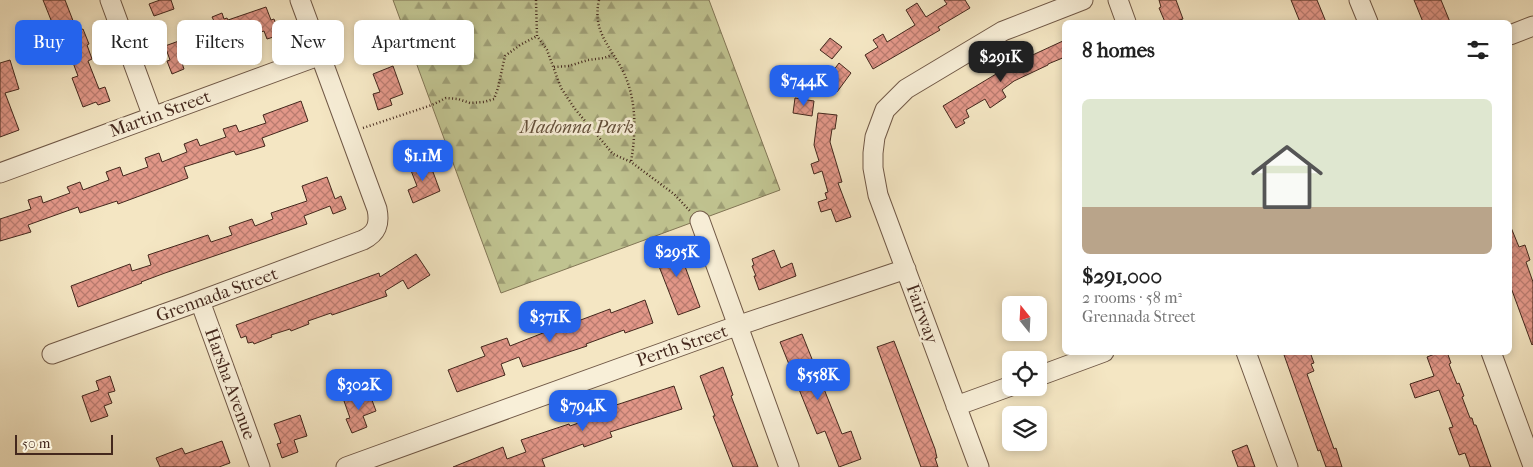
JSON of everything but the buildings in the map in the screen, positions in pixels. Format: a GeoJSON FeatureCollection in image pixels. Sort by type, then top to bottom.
{"type":"FeatureCollection","features":[{"type":"Feature","properties":{"kind":"street"},"geometry":{"type":"LineString","coordinates":[[110,0],[153,117]]}},
{"type":"Feature","properties":{"kind":"street"},"geometry":{"type":"LineString","coordinates":[[300,0],[308,20]]}},
{"type":"Feature","properties":{"kind":"street","name":"Fairway"},"geometry":{"type":"LineString","coordinates":[[979,467],[878,195],[874,180],[873,159],[876,137],[885,110],[906,89],[1003,31],[1083,0]]}},
{"type":"Feature","properties":{"kind":"street"},"geometry":{"type":"LineString","coordinates":[[1118,0],[1125,20]]}},
{"type":"Feature","properties":{"kind":"street"},"geometry":{"type":"LineString","coordinates":[[1359,0],[1367,20]]}},
{"type":"Feature","properties":{"kind":"street"},"geometry":{"type":"LineString","coordinates":[[1512,34],[1533,26]]}},
{"type":"Feature","properties":{"kind":"street","name":"Martin Street"},"geometry":{"type":"LineString","coordinates":[[0,173],[294,65]]}},
{"type":"Feature","properties":{"kind":"street"},"geometry":{"type":"LineString","coordinates":[[325,65],[350,133]]}},
{"type":"Feature","properties":{"kind":"street","name":"Grennada Street"},"geometry":{"type":"LineString","coordinates":[[52,354],[200,301],[371,236],[377,229],[379,218],[350,133]]}},
{"type":"Feature","properties":{"kind":"street"},"geometry":{"type":"LineString","coordinates":[[700,221],[790,467]]}},
{"type":"Feature","properties":{"kind":"street","name":"Perth Street"},"geometry":{"type":"LineString","coordinates":[[346,467],[725,330],[906,269]]}},
{"type":"Feature","properties":{"kind":"street","name":"Harsha Avenue"},"geometry":{"type":"LineString","coordinates":[[200,301],[260,467]]}},
{"type":"Feature","properties":{"kind":"street"},"geometry":{"type":"LineString","coordinates":[[1047,373],[1096,355]]}},
{"type":"Feature","properties":{"kind":"street"},"geometry":{"type":"LineString","coordinates":[[1247,355],[1288,467]]}},
{"type":"Feature","properties":{"kind":"street"},"geometry":{"type":"LineString","coordinates":[[1492,355],[1533,466]]}},
{"type":"Feature","properties":{"kind":"street"},"geometry":{"type":"LineString","coordinates":[[956,406],[1002,389]]}},
{"type":"Feature","properties":{"kind":"path"},"geometry":{"type":"LineString","coordinates":[[536,0],[537,36],[547,50],[562,88],[575,109],[613,154],[631,162],[674,194],[700,221]]}},
{"type":"Feature","properties":{"kind":"path"},"geometry":{"type":"LineString","coordinates":[[599,0],[598,23],[605,42],[623,72],[631,96],[634,112],[635,140],[631,162]]}},
{"type":"Feature","properties":{"kind":"path"},"geometry":{"type":"LineString","coordinates":[[350,133],[432,105],[446,98],[470,103],[484,102],[494,98],[505,56],[537,36]]}},
{"type":"Feature","properties":{"kind":"path"},"geometry":{"type":"LineString","coordinates":[[554,67],[569,66],[588,60],[604,58],[612,54]]}},
{"type":"Feature","properties":{"kind":"green space","name":"Madonna Park"},"geometry":{"type":"Polygon","coordinates":[[[393,0],[709,0],[780,190],[501,293],[417,65],[474,65],[474,20],[400,20],[393,0]]]}}]}
